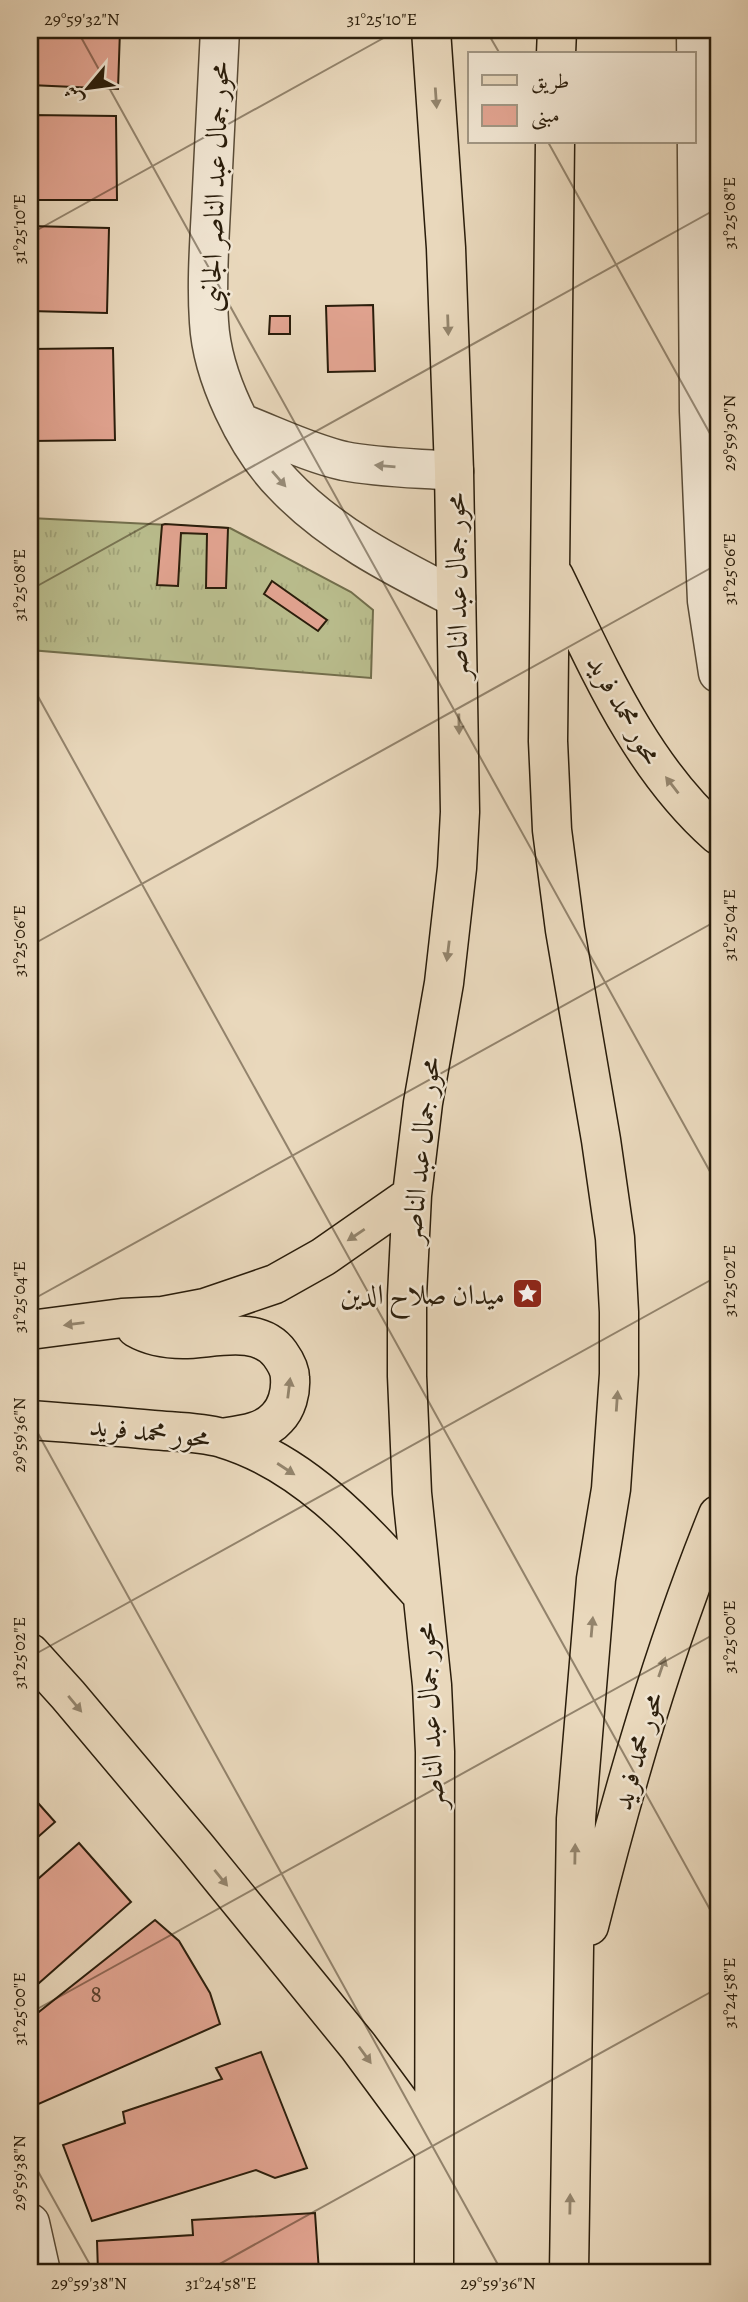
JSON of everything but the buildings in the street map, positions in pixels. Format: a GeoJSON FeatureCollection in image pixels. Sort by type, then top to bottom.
{"type":"FeatureCollection","features":[{"type":"Feature","properties":{"kind":"main road","name":"محور جمال عبد الناصر"},"geometry":{"type":"LineString","coordinates":[[431,30],[446,248],[454,471],[460,813],[457,869],[444,983],[423,1103],[412,1195],[407,1296],[412,1493],[432,1685],[435,1752],[434,2272]]}},
{"type":"Feature","properties":{"kind":"main road"},"geometry":{"type":"LineString","coordinates":[[556,30],[556,52]]}},
{"type":"Feature","properties":{"kind":"main road"},"geometry":{"type":"LineString","coordinates":[[555,144],[548,741],[552,830],[565,930],[614,1226],[619,1311],[619,1374],[611,1489],[596,1579],[576,1819],[569,2272]]}},
{"type":"Feature","properties":{"kind":"main road","name":"محور محمد فريد"},"geometry":{"type":"LineString","coordinates":[[551,569],[610,690],[646,753],[683,800],[718,835]]}},
{"type":"Feature","properties":{"kind":"main road"},"geometry":{"type":"LineString","coordinates":[[30,1329],[163,1316],[205,1308],[275,1284],[323,1256],[412,1195]]}},
{"type":"Feature","properties":{"kind":"main road"},"geometry":{"type":"LineString","coordinates":[[122,1318],[140,1330],[162,1338],[247,1336],[262,1340],[275,1348],[285,1361],[290,1375],[290,1391],[286,1405],[277,1419],[264,1428],[222,1438]]}},
{"type":"Feature","properties":{"kind":"main road","name":"محور محمد فريد"},"geometry":{"type":"LineString","coordinates":[[30,1420],[194,1433],[222,1438],[272,1460],[318,1490],[367,1535],[422,1595]]}},
{"type":"Feature","properties":{"kind":"main road","name":"محور محمد فريد"},"geometry":{"type":"LineString","coordinates":[[572,1992],[605,1863],[659,1674],[718,1515]]}},
{"type":"Feature","properties":{"kind":"main road"},"geometry":{"type":"LineString","coordinates":[[30,1653],[196,1847],[351,2036],[434,2149]]}},
{"type":"Feature","properties":{"kind":"street","name":"محور جمال عبد الناصر الجانبى"},"geometry":{"type":"LineString","coordinates":[[220,30],[208,259],[209,325],[220,377],[241,423],[265,463],[283,485],[343,534],[389,564],[456,598]]}},
{"type":"Feature","properties":{"kind":"street"},"geometry":{"type":"LineString","coordinates":[[696,30],[709,410],[707,601],[718,673]]}},
{"type":"Feature","properties":{"kind":"street"},"geometry":{"type":"LineString","coordinates":[[241,423],[309,450],[343,460],[380,466],[454,471]]}},
{"type":"Feature","properties":{"kind":"street"},"geometry":{"type":"LineString","coordinates":[[31,2230],[41,2272]]}},
{"type":"Feature","properties":{"kind":"green space"},"geometry":{"type":"Polygon","coordinates":[[[30,518],[230,528],[351,592],[373,610],[371,678],[30,650],[30,518]]]}},
{"type":"Feature","properties":{"kind":"place","name":"ميدان صلاح الدين"},"geometry":{"type":"Point","coordinates":[528,1294]}}]}
